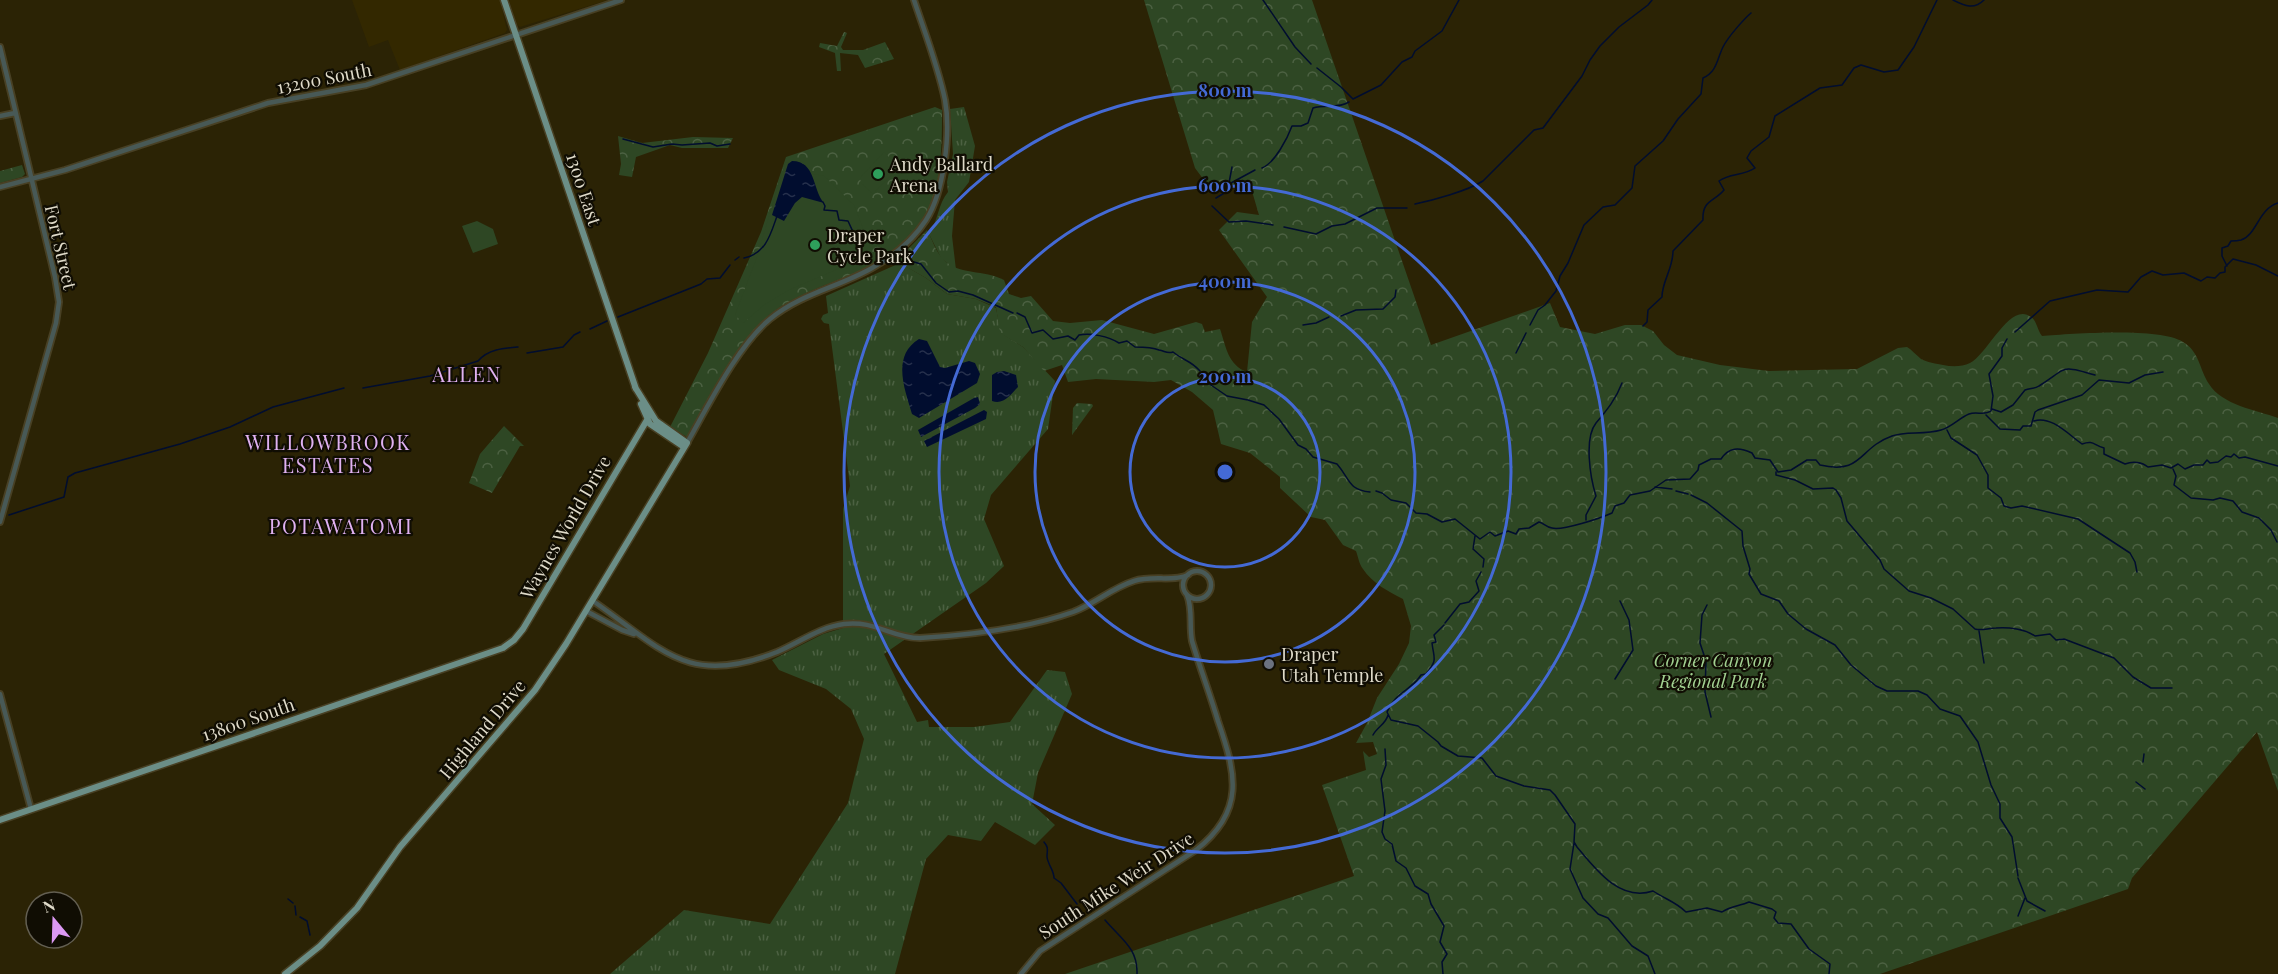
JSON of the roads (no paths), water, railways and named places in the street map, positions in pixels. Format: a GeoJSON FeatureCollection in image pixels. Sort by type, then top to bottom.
{"type":"FeatureCollection","features":[{"type":"Feature","properties":{"kind":"main road","name":"1300 East"},"geometry":{"type":"LineString","coordinates":[[504,0],[635,387],[650,419]]}},
{"type":"Feature","properties":{"kind":"main road"},"geometry":{"type":"LineString","coordinates":[[650,419],[679,449],[668,476]]}},
{"type":"Feature","properties":{"kind":"main road"},"geometry":{"type":"LineString","coordinates":[[650,419],[687,445]]}},
{"type":"Feature","properties":{"kind":"main road","name":"Waynes World Drive"},"geometry":{"type":"LineString","coordinates":[[506,646],[523,628],[650,419]]}},
{"type":"Feature","properties":{"kind":"main road"},"geometry":{"type":"LineString","coordinates":[[667,436],[687,445]]}},
{"type":"Feature","properties":{"kind":"main road","name":"Highland Drive"},"geometry":{"type":"LineString","coordinates":[[285,974],[320,946],[357,908],[409,837],[535,690],[687,445]]}},
{"type":"Feature","properties":{"kind":"main road","name":"13800 South"},"geometry":{"type":"LineString","coordinates":[[0,820],[474,659],[506,646]]}},
{"type":"Feature","properties":{"kind":"street","name":"13200 South"},"geometry":{"type":"LineString","coordinates":[[0,187],[65,170],[268,103],[366,85],[621,0]]}},
{"type":"Feature","properties":{"kind":"street","name":"Highland Drive"},"geometry":{"type":"LineString","coordinates":[[687,445],[699,429],[704,413],[745,347],[767,321],[801,299],[862,273],[883,261],[904,245],[927,218],[943,164],[946,114],[940,84],[914,0]]}},
{"type":"Feature","properties":{"kind":"street","name":"Fort Street"},"geometry":{"type":"LineString","coordinates":[[0,47],[55,277],[59,307],[52,340],[0,522]]}},
{"type":"Feature","properties":{"kind":"street"},"geometry":{"type":"LineString","coordinates":[[0,116],[15,112]]}},
{"type":"Feature","properties":{"kind":"street"},"geometry":{"type":"LineString","coordinates":[[592,601],[626,624],[636,634],[671,655],[689,663],[710,666],[726,665],[773,653],[818,631],[837,625],[855,623],[873,625],[906,637],[920,638],[1008,628],[1075,611],[1138,580],[1156,577],[1173,578],[1195,572],[1202,573],[1210,581],[1209,592],[1192,604],[1190,609]]}},
{"type":"Feature","properties":{"kind":"street"},"geometry":{"type":"LineString","coordinates":[[1183,586],[1188,575]]}},
{"type":"Feature","properties":{"kind":"street"},"geometry":{"type":"LineString","coordinates":[[1173,578],[1183,586],[1187,595],[1199,599]]}},
{"type":"Feature","properties":{"kind":"street","name":"South Mike Weir Drive"},"geometry":{"type":"LineString","coordinates":[[1021,974],[1040,951],[1196,850],[1223,821],[1233,788],[1232,764],[1192,641],[1187,595]]}},
{"type":"Feature","properties":{"kind":"street"},"geometry":{"type":"LineString","coordinates":[[586,611],[622,630],[636,634]]}},
{"type":"Feature","properties":{"kind":"street"},"geometry":{"type":"LineString","coordinates":[[0,694],[31,809]]}},
{"type":"Feature","properties":{"kind":"water"},"geometry":{"type":"Polygon","coordinates":[[[792,161],[800,162],[810,171],[824,203],[802,197],[795,203],[784,221],[772,215],[788,164],[792,161]]]}},
{"type":"Feature","properties":{"kind":"water"},"geometry":{"type":"Polygon","coordinates":[[[919,339],[927,341],[940,367],[945,368],[969,361],[975,363],[980,374],[977,383],[919,418],[912,414],[902,374],[905,355],[910,346],[919,339]]]}},
{"type":"Feature","properties":{"kind":"water"},"geometry":{"type":"Polygon","coordinates":[[[1004,371],[1016,375],[1018,387],[1000,402],[992,401],[992,375],[1004,371]]]}},
{"type":"Feature","properties":{"kind":"water"},"geometry":{"type":"Polygon","coordinates":[[[978,397],[980,404],[975,408],[921,437],[918,430],[978,397]]]}},
{"type":"Feature","properties":{"kind":"water"},"geometry":{"type":"Polygon","coordinates":[[[984,410],[987,412],[986,419],[927,447],[924,441],[984,410]]]}},
{"type":"Feature","properties":{"kind":"waterway"},"geometry":{"type":"LineString","coordinates":[[1263,0],[1295,47],[1311,64]]}},
{"type":"Feature","properties":{"kind":"waterway"},"geometry":{"type":"LineString","coordinates":[[1317,68],[1353,99],[1381,85],[1402,62],[1412,57],[1415,51],[1442,31],[1459,0]]}},
{"type":"Feature","properties":{"kind":"waterway"},"geometry":{"type":"LineString","coordinates":[[1415,204],[1459,192],[1483,181],[1534,130],[1543,128],[1582,76],[1600,46],[1652,0]]}},
{"type":"Feature","properties":{"kind":"waterway"},"geometry":{"type":"LineString","coordinates":[[1643,326],[1647,322],[1648,310],[1662,297],[1673,251],[1703,220],[1704,209],[1709,202],[1724,190],[1719,181],[1755,168],[1747,158],[1751,151],[1769,137],[1775,116],[1820,88],[1842,85],[1854,68],[1861,65],[1884,72],[1898,70],[1914,47],[1937,0]]}},
{"type":"Feature","properties":{"kind":"waterway"},"geometry":{"type":"LineString","coordinates":[[1953,0],[1969,6],[1977,5],[1984,0]]}},
{"type":"Feature","properties":{"kind":"waterway"},"geometry":{"type":"LineString","coordinates":[[1530,325],[1538,310],[1556,291],[1560,276],[1584,225],[1603,207],[1615,205],[1632,188],[1635,166],[1663,141],[1678,119],[1701,94],[1703,78],[1714,69],[1725,43],[1751,13]]}},
{"type":"Feature","properties":{"kind":"waterway"},"geometry":{"type":"LineString","coordinates":[[1262,168],[1272,161],[1292,126],[1308,123],[1313,108],[1349,102]]}},
{"type":"Feature","properties":{"kind":"waterway"},"geometry":{"type":"LineString","coordinates":[[623,139],[653,147],[672,144],[710,143],[717,146],[730,144]]}},
{"type":"Feature","properties":{"kind":"waterway"},"geometry":{"type":"LineString","coordinates":[[1229,183],[1232,167]]}},
{"type":"Feature","properties":{"kind":"waterway"},"geometry":{"type":"LineString","coordinates":[[1216,198],[1226,192],[1231,183],[1255,170]]}},
{"type":"Feature","properties":{"kind":"waterway"},"geometry":{"type":"LineString","coordinates":[[823,202],[824,210],[837,211],[839,220],[848,221],[854,234],[861,232],[874,242]]}},
{"type":"Feature","properties":{"kind":"waterway"},"geometry":{"type":"LineString","coordinates":[[2227,266],[2222,256],[2222,248],[2228,246],[2231,241],[2241,240],[2251,233],[2266,211],[2278,203]]}},
{"type":"Feature","properties":{"kind":"waterway"},"geometry":{"type":"LineString","coordinates":[[1212,206],[1229,222],[1246,221],[1273,225]]}},
{"type":"Feature","properties":{"kind":"waterway"},"geometry":{"type":"LineString","coordinates":[[1284,227],[1316,234],[1332,226],[1345,224],[1377,208],[1407,208]]}},
{"type":"Feature","properties":{"kind":"waterway"},"geometry":{"type":"LineString","coordinates":[[744,258],[758,252],[763,247],[770,236],[777,216]]}},
{"type":"Feature","properties":{"kind":"waterway"},"geometry":{"type":"LineString","coordinates":[[735,260],[739,257]]}},
{"type":"Feature","properties":{"kind":"waterway"},"geometry":{"type":"LineString","coordinates":[[2015,332],[2050,301],[2097,290],[2128,292],[2141,277],[2152,271],[2163,275],[2184,273],[2201,281],[2207,277],[2215,278],[2225,272],[2225,267],[2233,259],[2256,265],[2278,276]]}},
{"type":"Feature","properties":{"kind":"waterway"},"geometry":{"type":"LineString","coordinates":[[907,260],[921,264],[936,283],[949,292],[958,291],[973,295],[1013,313]]}},
{"type":"Feature","properties":{"kind":"waterway"},"geometry":{"type":"LineString","coordinates":[[618,317],[701,284],[707,279],[720,278],[730,265]]}},
{"type":"Feature","properties":{"kind":"waterway"},"geometry":{"type":"LineString","coordinates":[[1341,316],[1356,310],[1383,309],[1395,297],[1396,290]]}},
{"type":"Feature","properties":{"kind":"waterway"},"geometry":{"type":"LineString","coordinates":[[1017,313],[1025,317],[1032,333],[1043,330],[1053,339],[1068,336],[1075,340],[1079,335],[1089,334],[1119,343],[1127,341],[1135,347],[1173,352],[1200,371]]}},
{"type":"Feature","properties":{"kind":"waterway"},"geometry":{"type":"LineString","coordinates":[[1303,325],[1316,323],[1329,317]]}},
{"type":"Feature","properties":{"kind":"waterway"},"geometry":{"type":"LineString","coordinates":[[590,329],[607,321]]}},
{"type":"Feature","properties":{"kind":"waterway"},"geometry":{"type":"LineString","coordinates":[[527,353],[563,347],[580,332]]}},
{"type":"Feature","properties":{"kind":"waterway"},"geometry":{"type":"LineString","coordinates":[[1516,353],[1526,333]]}},
{"type":"Feature","properties":{"kind":"waterway"},"geometry":{"type":"LineString","coordinates":[[1376,491],[1391,500],[1406,503],[1416,513],[1427,514],[1442,522],[1455,519],[1480,539],[1490,532],[1495,536],[1508,531],[1516,534],[1519,529],[1529,528],[1539,522],[1557,528],[1599,518],[1612,513],[1615,506],[1624,503],[1630,495],[1650,491],[1666,480],[1690,479],[1698,470],[1699,465],[1711,459],[1721,459],[1727,452],[1735,449],[1752,453],[1755,458],[1770,460],[1778,472],[1791,470],[1807,460],[1816,460],[1820,465],[1845,466],[1892,436],[1941,430],[1969,414],[1991,411],[1993,396],[1989,374],[2002,356],[2002,348],[2007,339]]}},
{"type":"Feature","properties":{"kind":"waterway"},"geometry":{"type":"LineString","coordinates":[[363,388],[430,376],[478,361],[491,352],[518,347]]}},
{"type":"Feature","properties":{"kind":"waterway"},"geometry":{"type":"LineString","coordinates":[[1992,409],[2001,412],[2013,405],[2025,390],[2037,387],[2064,370],[2095,375]]}},
{"type":"Feature","properties":{"kind":"waterway"},"geometry":{"type":"LineString","coordinates":[[1986,415],[2000,429],[2020,430],[2023,426],[2031,426],[2035,412],[2038,410],[2082,395],[2099,380],[2129,383],[2145,375],[2163,372]]}},
{"type":"Feature","properties":{"kind":"waterway"},"geometry":{"type":"LineString","coordinates":[[1202,374],[1208,383],[1227,396],[1264,405],[1279,419],[1298,445],[1306,449],[1313,457],[1337,464],[1353,486],[1370,492]]}},
{"type":"Feature","properties":{"kind":"waterway"},"geometry":{"type":"LineString","coordinates":[[1586,520],[1586,515],[1596,496],[1590,469],[1589,448],[1592,430],[1611,404],[1622,383]]}},
{"type":"Feature","properties":{"kind":"waterway"},"geometry":{"type":"LineString","coordinates":[[9,515],[64,497],[68,477],[75,473],[180,444],[230,427],[273,407],[344,388]]}},
{"type":"Feature","properties":{"kind":"waterway"},"geometry":{"type":"LineString","coordinates":[[2034,421],[2053,423],[2082,444],[2091,443],[2104,448],[2104,454],[2125,464],[2137,462],[2148,467],[2162,465],[2171,468],[2178,464],[2185,469],[2194,465],[2203,465],[2207,460],[2210,463],[2218,462],[2234,454],[2239,458],[2245,457],[2278,466]]}},
{"type":"Feature","properties":{"kind":"waterway"},"geometry":{"type":"LineString","coordinates":[[1947,430],[1951,438],[1977,455],[1988,475],[1988,488],[2001,498],[2004,506],[2011,508],[2022,506],[2078,519],[2130,553],[2137,572]]}},
{"type":"Feature","properties":{"kind":"waterway"},"geometry":{"type":"LineString","coordinates":[[2173,469],[2176,476],[2174,485],[2191,498],[2213,500],[2220,498],[2233,501],[2242,512],[2259,518],[2271,530],[2277,542]]}},
{"type":"Feature","properties":{"kind":"waterway"},"geometry":{"type":"LineString","coordinates":[[1776,472],[1776,475],[1795,480],[1813,489],[1833,488],[1836,490],[1841,498],[1847,521],[1880,560],[1884,569],[1909,591],[1931,598],[1953,609],[1975,629],[2006,628],[2022,630],[2035,636],[2050,634],[2056,640],[2064,639],[2114,658],[2133,677],[2151,688],[2172,688]]}},
{"type":"Feature","properties":{"kind":"waterway"},"geometry":{"type":"LineString","coordinates":[[1655,487],[1672,489]]}},
{"type":"Feature","properties":{"kind":"waterway"},"geometry":{"type":"LineString","coordinates":[[1676,491],[1688,494]]}},
{"type":"Feature","properties":{"kind":"waterway"},"geometry":{"type":"LineString","coordinates":[[1691,495],[1707,503],[1742,531],[1749,574],[1761,594],[1779,601],[1788,614],[1806,629],[1835,645],[1851,665],[1876,686],[1887,691],[1918,691],[1927,695],[1940,709],[1960,716],[1978,742],[1991,785],[2000,804],[2000,818],[2012,837],[2018,876]]}},
{"type":"Feature","properties":{"kind":"waterway"},"geometry":{"type":"LineString","coordinates":[[1475,536],[1473,549],[1484,559],[1483,567]]}},
{"type":"Feature","properties":{"kind":"waterway"},"geometry":{"type":"LineString","coordinates":[[1445,623],[1460,604],[1469,602],[1479,591],[1476,581],[1481,572]]}},
{"type":"Feature","properties":{"kind":"waterway"},"geometry":{"type":"LineString","coordinates":[[1615,679],[1633,650],[1629,620],[1620,601]]}},
{"type":"Feature","properties":{"kind":"waterway"},"geometry":{"type":"LineString","coordinates":[[1707,605],[1702,615],[1700,643],[1706,661],[1705,692],[1711,717]]}},
{"type":"Feature","properties":{"kind":"waterway"},"geometry":{"type":"LineString","coordinates":[[1444,625],[1434,635],[1436,642],[1432,643],[1434,659],[1432,665],[1426,674],[1421,675],[1390,705],[1387,712],[1391,720],[1418,726],[1441,746],[1458,756],[1482,758],[1496,776],[1524,786],[1550,790],[1575,824],[1574,842],[1577,847],[1601,874],[1619,888],[1641,893],[1653,891],[1686,912],[1707,908],[1722,912],[1749,902],[1772,909],[1776,912],[1774,918],[1778,923],[1791,924],[1809,949],[1830,964],[1829,974]]}},
{"type":"Feature","properties":{"kind":"waterway"},"geometry":{"type":"LineString","coordinates":[[1979,631],[1984,663]]}},
{"type":"Feature","properties":{"kind":"waterway"},"geometry":{"type":"LineString","coordinates":[[1373,735],[1388,715]]}},
{"type":"Feature","properties":{"kind":"waterway"},"geometry":{"type":"LineString","coordinates":[[1385,749],[1386,765],[1381,779],[1385,811],[1382,832],[1385,839],[1392,844],[1396,861],[1406,868],[1415,886],[1428,894],[1444,926],[1440,942],[1447,954],[1442,962],[1443,974]]}},
{"type":"Feature","properties":{"kind":"waterway"},"geometry":{"type":"LineString","coordinates":[[2143,762],[2144,754]]}},
{"type":"Feature","properties":{"kind":"waterway"},"geometry":{"type":"LineString","coordinates":[[2136,782],[2145,789]]}},
{"type":"Feature","properties":{"kind":"waterway"},"geometry":{"type":"LineString","coordinates":[[1044,842],[1054,878],[1061,883],[1077,904]]}},
{"type":"Feature","properties":{"kind":"waterway"},"geometry":{"type":"LineString","coordinates":[[1574,843],[1570,869],[1583,898],[1598,914],[1608,918],[1632,946],[1648,956],[1655,974]]}},
{"type":"Feature","properties":{"kind":"waterway"},"geometry":{"type":"LineString","coordinates":[[2018,878],[2027,901],[2045,911]]}},
{"type":"Feature","properties":{"kind":"waterway"},"geometry":{"type":"LineString","coordinates":[[2018,916],[2025,898]]}},
{"type":"Feature","properties":{"kind":"waterway"},"geometry":{"type":"LineString","coordinates":[[288,899],[293,903]]}},
{"type":"Feature","properties":{"kind":"waterway"},"geometry":{"type":"LineString","coordinates":[[295,906],[296,915]]}},
{"type":"Feature","properties":{"kind":"waterway"},"geometry":{"type":"LineString","coordinates":[[300,917],[307,921],[310,935]]}},
{"type":"Feature","properties":{"kind":"waterway"},"geometry":{"type":"LineString","coordinates":[[1105,920],[1132,950],[1137,965],[1137,974]]}},
{"type":"Feature","properties":{"kind":"place","name":"Andy Ballard Arena"},"geometry":{"type":"Point","coordinates":[878,174]}},
{"type":"Feature","properties":{"kind":"place","name":"Draper Cycle Park"},"geometry":{"type":"Point","coordinates":[815,245]}},
{"type":"Feature","properties":{"kind":"place","name":"Draper Utah Temple"},"geometry":{"type":"Point","coordinates":[1269,664]}},
{"type":"Feature","properties":{"kind":"district","name":"ALLEN"},"geometry":{"type":"Point","coordinates":[467,373]}},
{"type":"Feature","properties":{"kind":"district","name":"WILLOWBROOK ESTATES"},"geometry":{"type":"Point","coordinates":[328,452]}},
{"type":"Feature","properties":{"kind":"district","name":"POTAWATOMI"},"geometry":{"type":"Point","coordinates":[341,525]}},
{"type":"Feature","properties":{"kind":"park label","name":"Corner Canyon Regional Park"},"geometry":{"type":"Point","coordinates":[1713,670]}}]}
